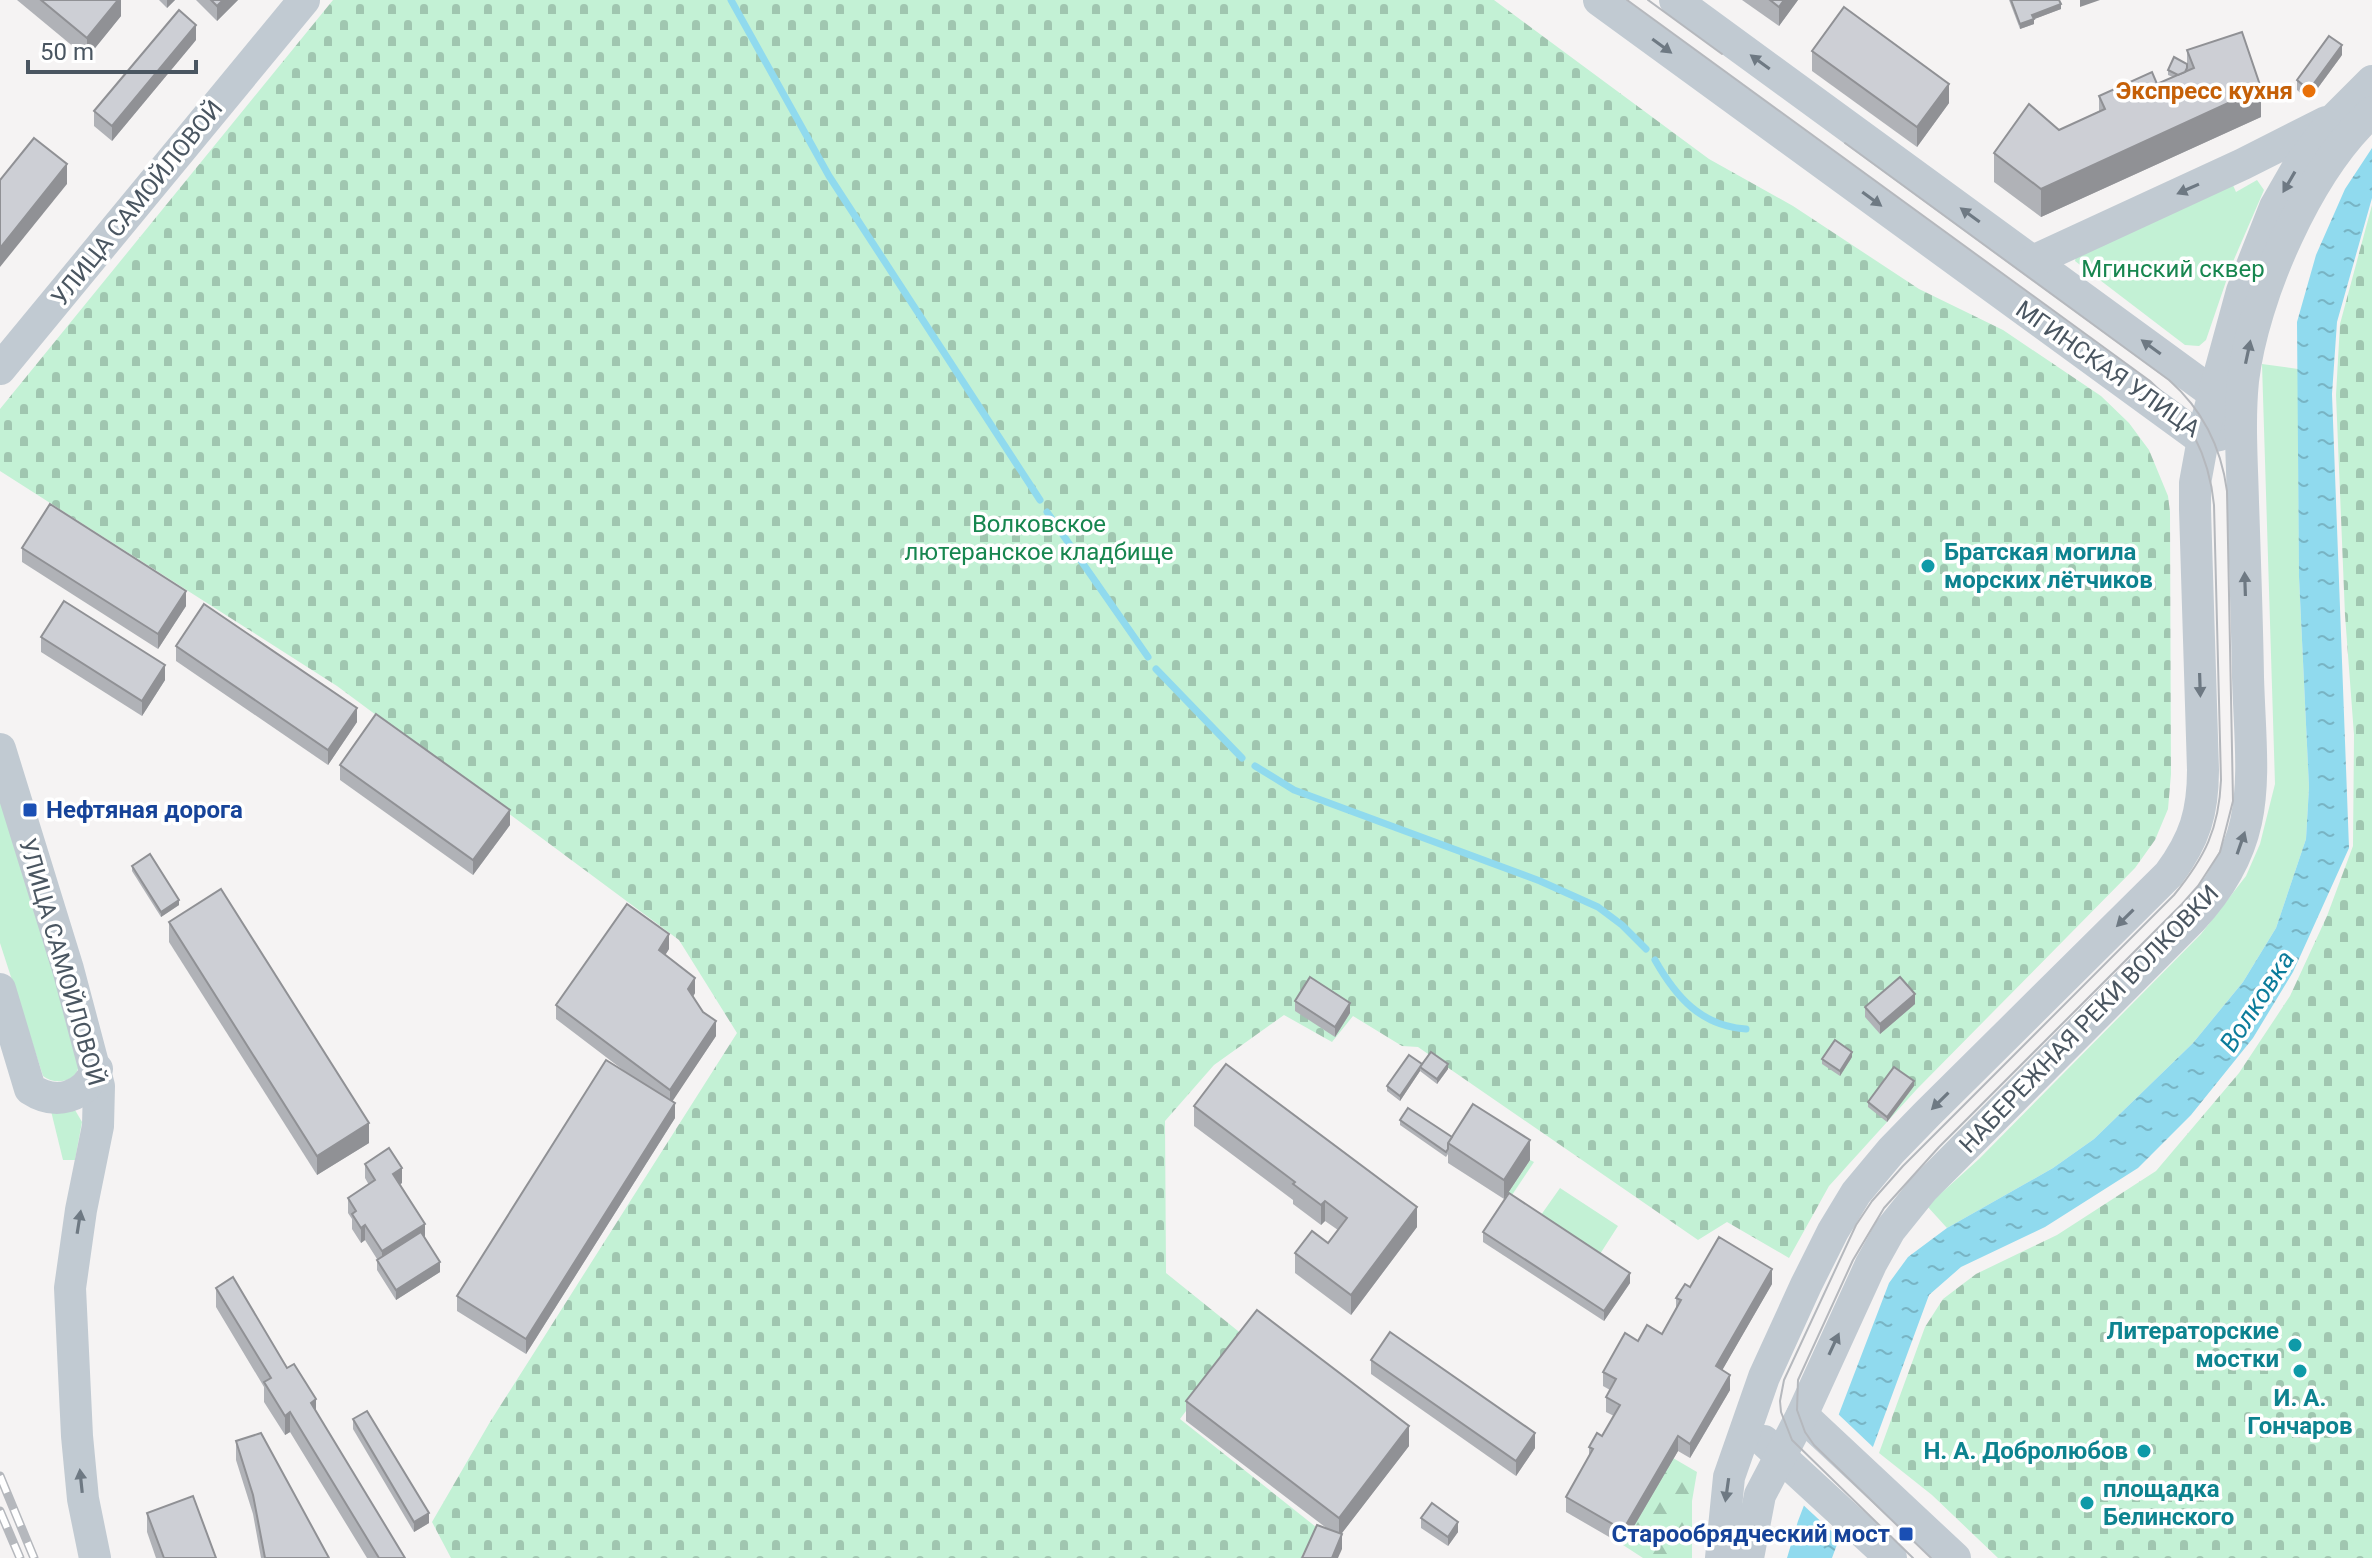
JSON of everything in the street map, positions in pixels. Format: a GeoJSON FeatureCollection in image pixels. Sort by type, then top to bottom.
{"type":"FeatureCollection","features":[{"type":"Feature","properties":{"kind":"street","name":"УЛИЦА САМОЙЛОВОЙ"},"geometry":{"type":"LineString","coordinates":[[0,338],[277,0]]}},
{"type":"Feature","properties":{"kind":"street","name":"УЛИЦА САМОЙЛОВОЙ"},"geometry":{"type":"LineString","coordinates":[[0,369],[304,0]]}},
{"type":"Feature","properties":{"kind":"street","name":"МГИНСКАЯ УЛИЦА"},"geometry":{"type":"LineString","coordinates":[[1599,0],[2202,439],[2241,430],[2213,393],[1675,0]]}},
{"type":"Feature","properties":{"kind":"street"},"geometry":{"type":"LineString","coordinates":[[2033,261],[2334,119],[2372,81]]}},
{"type":"Feature","properties":{"kind":"street","name":"НАБЕРЕЖНАЯ РЕКИ ВОЛКОВКИ"},"geometry":{"type":"LineString","coordinates":[[1748,1558],[1760,1495],[1802,1415],[1871,1264],[1906,1207],[2191,920],[2222,883],[2234,862],[2247,823],[2251,765],[2241,430],[2244,377],[2263,300],[2296,217],[2314,184],[2372,112]]}},
{"type":"Feature","properties":{"kind":"street","name":"НАБЕРЕЖНАЯ РЕКИ ВОЛКОВКИ"},"geometry":{"type":"LineString","coordinates":[[1721,1558],[1729,1477],[1746,1424],[1764,1377],[1833,1231],[1856,1193],[1891,1151],[2169,874],[2194,834],[2203,793],[2195,523],[2195,483],[2202,439],[2242,291],[2275,207],[2298,167],[2334,119]]}},
{"type":"Feature","properties":{"kind":"street","name":"УЛИЦА САМОЙЛОВОЙ"},"geometry":{"type":"LineString","coordinates":[[0,749],[97,1069],[100,1102],[98,1126],[81,1210],[70,1288],[77,1436],[83,1499],[95,1558]]}},
{"type":"Feature","properties":{"kind":"street"},"geometry":{"type":"LineString","coordinates":[[0,989],[30,1089],[48,1098],[68,1097],[86,1087],[97,1069]]}},
{"type":"Feature","properties":{"kind":"street"},"geometry":{"type":"LineString","coordinates":[[1802,1415],[1955,1558]]}},
{"type":"Feature","properties":{"kind":"street"},"geometry":{"type":"LineString","coordinates":[[1746,1424],[1891,1558]]}},
{"type":"Feature","properties":{"kind":"green space","name":"Волковское лютеранское кладбище"},"geometry":{"type":"Polygon","coordinates":[[[333,0],[1494,0],[1709,159],[1793,206],[1919,289],[2003,330],[2101,396],[2129,423],[2149,450],[2168,496],[2170,512],[2171,774],[2168,809],[2155,840],[2135,868],[1917,1089],[1829,1186],[1789,1258],[1727,1222],[1698,1240],[1418,1047],[1402,1046],[1353,1016],[1332,1042],[1284,1015],[1214,1065],[1165,1121],[1166,1273],[1243,1335],[1180,1419],[1316,1527],[1301,1558],[451,1558],[432,1522],[490,1422],[737,1033],[679,940],[337,686],[0,471],[0,409],[333,0]]]}},
{"type":"Feature","properties":{"kind":"green space","name":"Мгинский сквер"},"geometry":{"type":"Polygon","coordinates":[[[2257,180],[2264,190],[2232,264],[2206,340],[2199,346],[2185,345],[2075,261],[2076,256],[2232,183],[2236,192],[2257,180]]]}},
{"type":"Feature","properties":{"kind":"green space"},"geometry":{"type":"Polygon","coordinates":[[[2372,205],[2372,1558],[1998,1558],[1932,1495],[1879,1453],[1925,1327],[1943,1299],[1976,1274],[2057,1235],[2156,1171],[2239,1073],[2290,996],[2327,916],[2353,846],[2354,735],[2345,615],[2336,395],[2340,324],[2372,205]]]}},
{"type":"Feature","properties":{"kind":"green space"},"geometry":{"type":"Polygon","coordinates":[[[2262,364],[2298,369],[2299,577],[2309,787],[2306,839],[2276,928],[2243,982],[2193,1043],[2094,1139],[2053,1168],[1947,1228],[1927,1206],[1979,1159],[2201,934],[2246,876],[2260,844],[2275,784],[2262,364]]]}},
{"type":"Feature","properties":{"kind":"green space"},"geometry":{"type":"Polygon","coordinates":[[[0,798],[79,1057],[75,1075],[65,1080],[54,1081],[43,1076],[0,943],[0,798]]]}},
{"type":"Feature","properties":{"kind":"green space"},"geometry":{"type":"Polygon","coordinates":[[[75,1110],[82,1122],[75,1160],[63,1160],[51,1111],[75,1110]]]}},
{"type":"Feature","properties":{"kind":"green space"},"geometry":{"type":"Polygon","coordinates":[[[1530,1160],[1534,1162],[1512,1195],[1541,1215],[1560,1188],[1618,1226],[1600,1254],[1604,1266],[1504,1199],[1530,1160]]]}},
{"type":"Feature","properties":{"kind":"green space"},"geometry":{"type":"Polygon","coordinates":[[[1673,1458],[1697,1472],[1692,1501],[1692,1558],[1643,1558],[1623,1545],[1673,1458]]]}},
{"type":"Feature","properties":{"kind":"water","name":"Волковка"},"geometry":{"type":"Polygon","coordinates":[[[2372,148],[2372,198],[2337,322],[2332,394],[2349,848],[2293,972],[2253,1038],[2191,1115],[2138,1168],[2045,1227],[1961,1267],[1929,1295],[1832,1558],[1787,1558],[1798,1521],[1889,1283],[1908,1257],[1947,1228],[2053,1168],[2094,1139],[2193,1043],[2243,982],[2276,928],[2306,839],[2309,787],[2299,577],[2297,322],[2316,255],[2345,189],[2372,148]]]}},
{"type":"Feature","properties":{"kind":"pier","name":"Старообрядческий мост"},"geometry":{"type":"Polygon","coordinates":[[[1836,1412],[1875,1449],[1841,1540],[1801,1503],[1836,1412]]]}},
{"type":"Feature","properties":{"kind":"building"},"geometry":{"type":"Polygon","coordinates":[[[41,0],[118,0],[87,38],[41,0]]]}},
{"type":"Feature","properties":{"kind":"building"},"geometry":{"type":"Polygon","coordinates":[[[1770,0],[1784,0],[1779,7],[1770,0]]]}},
{"type":"Feature","properties":{"kind":"building"},"geometry":{"type":"Polygon","coordinates":[[[2011,0],[2059,0],[2061,4],[2032,15],[2034,19],[2020,24],[2011,0]]]}},
{"type":"Feature","properties":{"kind":"building"},"geometry":{"type":"Polygon","coordinates":[[[1844,7],[1949,84],[1917,127],[1812,51],[1844,7]]]}},
{"type":"Feature","properties":{"kind":"building"},"geometry":{"type":"Polygon","coordinates":[[[179,10],[196,25],[112,126],[94,111],[179,10]]]}},
{"type":"Feature","properties":{"kind":"building"},"geometry":{"type":"Polygon","coordinates":[[[2242,32],[2261,88],[2041,189],[1994,153],[2029,104],[2059,130],[2105,109],[2099,96],[2152,72],[2157,84],[2194,68],[2187,50],[2242,32]]]}},
{"type":"Feature","properties":{"kind":"building"},"geometry":{"type":"Polygon","coordinates":[[[2329,36],[2342,45],[2309,90],[2297,80],[2329,36]]]}},
{"type":"Feature","properties":{"kind":"building"},"geometry":{"type":"Polygon","coordinates":[[[2174,57],[2187,64],[2185,72],[2178,75],[2168,70],[2174,57]]]}},
{"type":"Feature","properties":{"kind":"building"},"geometry":{"type":"Polygon","coordinates":[[[34,138],[67,164],[0,248],[0,180],[34,138]]]}},
{"type":"Feature","properties":{"kind":"building"},"geometry":{"type":"Polygon","coordinates":[[[50,504],[186,591],[158,634],[22,548],[50,504]]]}},
{"type":"Feature","properties":{"kind":"building"},"geometry":{"type":"Polygon","coordinates":[[[64,601],[165,665],[142,701],[41,637],[64,601]]]}},
{"type":"Feature","properties":{"kind":"building"},"geometry":{"type":"Polygon","coordinates":[[[204,604],[357,708],[328,750],[176,646],[204,604]]]}},
{"type":"Feature","properties":{"kind":"building"},"geometry":{"type":"Polygon","coordinates":[[[376,714],[510,810],[473,860],[340,765],[376,714]]]}},
{"type":"Feature","properties":{"kind":"building"},"geometry":{"type":"Polygon","coordinates":[[[150,854],[179,900],[161,912],[132,866],[150,854]]]}},
{"type":"Feature","properties":{"kind":"building"},"geometry":{"type":"Polygon","coordinates":[[[221,889],[369,1123],[317,1156],[169,922],[221,889]]]}},
{"type":"Feature","properties":{"kind":"building"},"geometry":{"type":"Polygon","coordinates":[[[627,904],[669,934],[659,950],[695,978],[688,989],[703,1012],[716,1021],[670,1090],[556,1005],[627,904]]]}},
{"type":"Feature","properties":{"kind":"building"},"geometry":{"type":"Polygon","coordinates":[[[1310,977],[1350,1003],[1335,1027],[1295,1001],[1310,977]]]}},
{"type":"Feature","properties":{"kind":"building"},"geometry":{"type":"Polygon","coordinates":[[[1900,977],[1915,994],[1880,1024],[1865,1007],[1900,977]]]}},
{"type":"Feature","properties":{"kind":"building"},"geometry":{"type":"Polygon","coordinates":[[[1835,1040],[1852,1052],[1840,1071],[1822,1059],[1835,1040]]]}},
{"type":"Feature","properties":{"kind":"building"},"geometry":{"type":"Polygon","coordinates":[[[1431,1052],[1448,1064],[1437,1079],[1420,1067],[1431,1052]]]}},
{"type":"Feature","properties":{"kind":"building"},"geometry":{"type":"Polygon","coordinates":[[[1409,1055],[1422,1064],[1400,1096],[1387,1086],[1409,1055]]]}},
{"type":"Feature","properties":{"kind":"building"},"geometry":{"type":"Polygon","coordinates":[[[606,1060],[675,1103],[526,1339],[457,1296],[606,1060]]]}},
{"type":"Feature","properties":{"kind":"building"},"geometry":{"type":"Polygon","coordinates":[[[1226,1064],[1417,1207],[1351,1295],[1295,1253],[1312,1231],[1328,1243],[1347,1218],[1325,1201],[1321,1205],[1194,1106],[1226,1064]]]}},
{"type":"Feature","properties":{"kind":"building"},"geometry":{"type":"Polygon","coordinates":[[[1894,1067],[1914,1081],[1887,1117],[1868,1102],[1894,1067]]]}},
{"type":"Feature","properties":{"kind":"building"},"geometry":{"type":"Polygon","coordinates":[[[1473,1104],[1530,1140],[1504,1180],[1448,1143],[1473,1104]]]}},
{"type":"Feature","properties":{"kind":"building"},"geometry":{"type":"Polygon","coordinates":[[[1408,1108],[1452,1137],[1446,1152],[1400,1120],[1408,1108]]]}},
{"type":"Feature","properties":{"kind":"building"},"geometry":{"type":"Polygon","coordinates":[[[389,1148],[402,1168],[393,1174],[425,1224],[382,1251],[365,1225],[361,1228],[352,1214],[356,1211],[348,1198],[375,1180],[365,1164],[389,1148]]]}},
{"type":"Feature","properties":{"kind":"building"},"geometry":{"type":"Polygon","coordinates":[[[1509,1193],[1630,1273],[1604,1311],[1483,1232],[1509,1193]]]}},
{"type":"Feature","properties":{"kind":"building"},"geometry":{"type":"Polygon","coordinates":[[[421,1232],[440,1262],[396,1290],[377,1260],[421,1232]]]}},
{"type":"Feature","properties":{"kind":"building"},"geometry":{"type":"Polygon","coordinates":[[[1719,1237],[1772,1269],[1716,1366],[1730,1375],[1690,1444],[1678,1436],[1623,1530],[1566,1497],[1593,1449],[1589,1447],[1597,1433],[1602,1436],[1620,1405],[1606,1397],[1616,1379],[1603,1372],[1625,1333],[1638,1341],[1647,1325],[1662,1334],[1681,1300],[1676,1298],[1685,1284],[1690,1287],[1719,1237]]]}},
{"type":"Feature","properties":{"kind":"building"},"geometry":{"type":"Polygon","coordinates":[[[233,1277],[287,1368],[294,1364],[316,1399],[311,1403],[405,1558],[379,1558],[290,1412],[285,1416],[264,1382],[271,1378],[216,1288],[233,1277]]]}},
{"type":"Feature","properties":{"kind":"building"},"geometry":{"type":"Polygon","coordinates":[[[1257,1310],[1409,1426],[1339,1518],[1186,1401],[1257,1310]]]}},
{"type":"Feature","properties":{"kind":"building"},"geometry":{"type":"Polygon","coordinates":[[[1390,1332],[1535,1433],[1516,1461],[1371,1360],[1390,1332]]]}},
{"type":"Feature","properties":{"kind":"building"},"geometry":{"type":"Polygon","coordinates":[[[367,1411],[429,1513],[414,1522],[353,1419],[367,1411]]]}},
{"type":"Feature","properties":{"kind":"building"},"geometry":{"type":"Polygon","coordinates":[[[261,1433],[329,1558],[265,1558],[253,1495],[236,1441],[261,1433]]]}},
{"type":"Feature","properties":{"kind":"building"},"geometry":{"type":"Polygon","coordinates":[[[193,1496],[216,1558],[164,1558],[147,1513],[193,1496]]]}},
{"type":"Feature","properties":{"kind":"building"},"geometry":{"type":"Polygon","coordinates":[[[1432,1503],[1458,1522],[1448,1537],[1421,1518],[1432,1503]]]}},
{"type":"Feature","properties":{"kind":"building"},"geometry":{"type":"Polygon","coordinates":[[[1317,1525],[1342,1534],[1332,1558],[1302,1558],[1317,1525]]]}},
{"type":"Feature","properties":{"kind":"waterway"},"geometry":{"type":"LineString","coordinates":[[731,0],[829,176],[1040,500]]}},
{"type":"Feature","properties":{"kind":"waterway"},"geometry":{"type":"LineString","coordinates":[[1047,512],[1148,657]]}},
{"type":"Feature","properties":{"kind":"waterway"},"geometry":{"type":"LineString","coordinates":[[1156,669],[1242,758]]}},
{"type":"Feature","properties":{"kind":"waterway"},"geometry":{"type":"LineString","coordinates":[[1255,766],[1294,790],[1540,881],[1598,907],[1646,949]]}},
{"type":"Feature","properties":{"kind":"waterway"},"geometry":{"type":"LineString","coordinates":[[1655,960],[1681,997],[1703,1016],[1730,1027],[1746,1029]]}},
{"type":"Feature","properties":{"kind":"tram line"},"geometry":{"type":"LineString","coordinates":[[1627,0],[2150,381],[2186,421],[2202,452],[2211,486],[2221,780],[2217,813],[2202,855],[2174,895],[1903,1166],[1872,1201],[1856,1225],[1784,1380],[1781,1412],[1792,1440],[1913,1558]]}},
{"type":"Feature","properties":{"kind":"tram line"},"geometry":{"type":"LineString","coordinates":[[1648,0],[1722,54]]}},
{"type":"Feature","properties":{"kind":"tram line"},"geometry":{"type":"LineString","coordinates":[[1845,143],[2169,380],[2201,416],[2215,444],[2227,491],[2233,801],[2220,852],[2182,904],[1939,1147],[1884,1208],[1853,1260],[1798,1380],[1797,1410],[1805,1432],[1814,1445],[1931,1558]]}},
{"type":"Feature","properties":{"kind":"railway"},"geometry":{"type":"LineString","coordinates":[[0,1476],[34,1558]]}},
{"type":"Feature","properties":{"kind":"railway"},"geometry":{"type":"LineString","coordinates":[[0,1511],[20,1558]]}},
{"type":"Feature","properties":{"kind":"place","name":"Экспресс кухня"},"geometry":{"type":"Point","coordinates":[2309,91]}},
{"type":"Feature","properties":{"kind":"place","name":"Братская могила морских лётчиков"},"geometry":{"type":"Point","coordinates":[1928,566]}},
{"type":"Feature","properties":{"kind":"place","name":"Нефтяная дорога"},"geometry":{"type":"Point","coordinates":[30,810]}},
{"type":"Feature","properties":{"kind":"place","name":"Литераторские мостки"},"geometry":{"type":"Point","coordinates":[2295,1345]}},
{"type":"Feature","properties":{"kind":"place","name":"И. А. Гончаров"},"geometry":{"type":"Point","coordinates":[2300,1371]}},
{"type":"Feature","properties":{"kind":"place","name":"Н. А. Добролюбов"},"geometry":{"type":"Point","coordinates":[2144,1451]}},
{"type":"Feature","properties":{"kind":"place","name":"площадка Белинского"},"geometry":{"type":"Point","coordinates":[2087,1503]}},
{"type":"Feature","properties":{"kind":"place","name":"Старообрядческий мост"},"geometry":{"type":"Point","coordinates":[1906,1534]}}]}
